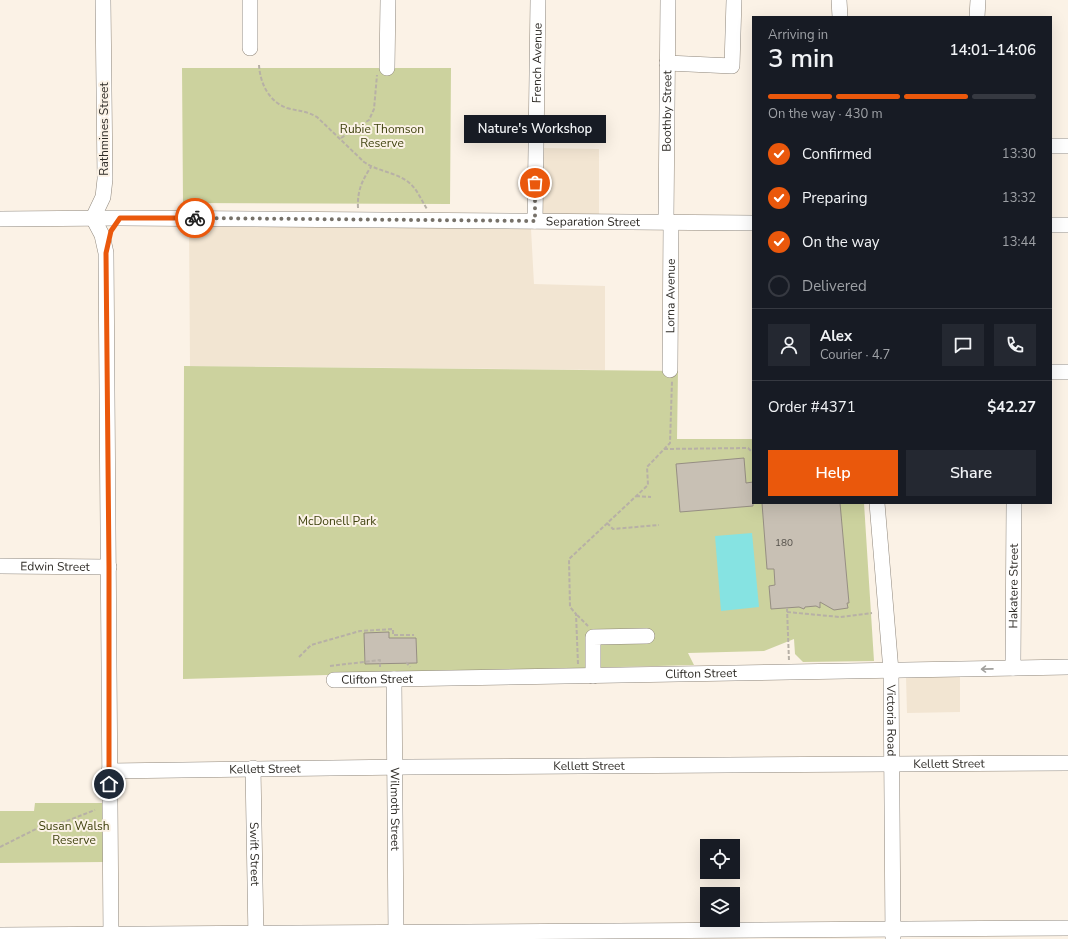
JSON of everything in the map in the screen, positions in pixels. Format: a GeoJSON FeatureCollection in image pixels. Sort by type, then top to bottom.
{"type":"FeatureCollection","features":[{"type":"Feature","properties":{"kind":"street","name":"Rathmines Street"},"geometry":{"type":"LineString","coordinates":[[93,218],[103,197],[104,179],[104,0]]}},
{"type":"Feature","properties":{"kind":"street"},"geometry":{"type":"LineString","coordinates":[[250,0],[250,48]]}},
{"type":"Feature","properties":{"kind":"street"},"geometry":{"type":"LineString","coordinates":[[382,68],[388,0]]}},
{"type":"Feature","properties":{"kind":"street","name":"French Avenue"},"geometry":{"type":"LineString","coordinates":[[535,221],[538,0]]}},
{"type":"Feature","properties":{"kind":"street","name":"Boothby Street"},"geometry":{"type":"LineString","coordinates":[[668,0],[667,63],[669,222]]}},
{"type":"Feature","properties":{"kind":"street"},"geometry":{"type":"LineString","coordinates":[[667,63],[732,66],[734,0]]}},
{"type":"Feature","properties":{"kind":"street"},"geometry":{"type":"LineString","coordinates":[[839,0],[840,16]]}},
{"type":"Feature","properties":{"kind":"street"},"geometry":{"type":"LineString","coordinates":[[977,16],[978,0]]}},
{"type":"Feature","properties":{"kind":"street"},"geometry":{"type":"LineString","coordinates":[[1052,146],[1068,146]]}},
{"type":"Feature","properties":{"kind":"street"},"geometry":{"type":"LineString","coordinates":[[93,218],[102,235],[106,253],[111,936]]}},
{"type":"Feature","properties":{"kind":"street"},"geometry":{"type":"LineString","coordinates":[[106,253],[111,231],[120,218]]}},
{"type":"Feature","properties":{"kind":"street","name":"Separation Street"},"geometry":{"type":"LineString","coordinates":[[0,219],[120,218],[752,223]]}},
{"type":"Feature","properties":{"kind":"street","name":"Lorna Avenue"},"geometry":{"type":"LineString","coordinates":[[669,222],[670,370]]}},
{"type":"Feature","properties":{"kind":"street"},"geometry":{"type":"LineString","coordinates":[[1052,225],[1068,225]]}},
{"type":"Feature","properties":{"kind":"street"},"geometry":{"type":"LineString","coordinates":[[1052,372],[1068,372]]}},
{"type":"Feature","properties":{"kind":"street","name":"Victoria Road"},"geometry":{"type":"LineString","coordinates":[[877,504],[891,672],[893,934]]}},
{"type":"Feature","properties":{"kind":"street","name":"Hakatere Street"},"geometry":{"type":"LineString","coordinates":[[1013,668],[1014,504]]}},
{"type":"Feature","properties":{"kind":"street","name":"Edwin Street"},"geometry":{"type":"LineString","coordinates":[[0,566],[109,567]]}},
{"type":"Feature","properties":{"kind":"street"},"geometry":{"type":"LineString","coordinates":[[586,676],[593,637],[647,636]]}},
{"type":"Feature","properties":{"kind":"street","name":"Clifton Street"},"geometry":{"type":"LineString","coordinates":[[332,673],[387,679],[880,670],[891,672],[1068,667]]}},
{"type":"Feature","properties":{"kind":"street","name":"Wilmoth Street"},"geometry":{"type":"LineString","coordinates":[[387,679],[395,767],[396,936]]}},
{"type":"Feature","properties":{"kind":"street","name":"Kellett Street"},"geometry":{"type":"LineString","coordinates":[[109,771],[252,768],[1068,763]]}},
{"type":"Feature","properties":{"kind":"street","name":"Swift Street"},"geometry":{"type":"LineString","coordinates":[[252,768],[256,936]]}},
{"type":"Feature","properties":{"kind":"street"},"geometry":{"type":"LineString","coordinates":[[0,935],[396,936],[893,934],[1068,928]]}},
{"type":"Feature","properties":{"kind":"path"},"geometry":{"type":"LineString","coordinates":[[259,66],[259,75],[264,87],[276,103],[317,116],[341,138],[353,152],[371,167],[408,182],[416,190],[428,210]]}},
{"type":"Feature","properties":{"kind":"path"},"geometry":{"type":"LineString","coordinates":[[341,138],[369,120],[374,109],[382,68]]}},
{"type":"Feature","properties":{"kind":"path"},"geometry":{"type":"LineString","coordinates":[[358,208],[357,196],[359,188],[371,167]]}},
{"type":"Feature","properties":{"kind":"path"},"geometry":{"type":"LineString","coordinates":[[586,676],[576,614],[570,607],[569,559],[648,485],[647,467],[670,443],[670,396]]}},
{"type":"Feature","properties":{"kind":"path"},"geometry":{"type":"LineString","coordinates":[[664,448],[748,448],[752,452]]}},
{"type":"Feature","properties":{"kind":"path"},"geometry":{"type":"LineString","coordinates":[[636,496],[651,497]]}},
{"type":"Feature","properties":{"kind":"path"},"geometry":{"type":"LineString","coordinates":[[607,523],[613,529],[659,525]]}},
{"type":"Feature","properties":{"kind":"path"},"geometry":{"type":"LineString","coordinates":[[787,608],[790,672]]}},
{"type":"Feature","properties":{"kind":"path"},"geometry":{"type":"LineString","coordinates":[[787,612],[840,617],[872,613]]}},
{"type":"Feature","properties":{"kind":"path"},"geometry":{"type":"LineString","coordinates":[[299,657],[310,645],[360,631],[393,629],[393,635],[414,634]]}},
{"type":"Feature","properties":{"kind":"path"},"geometry":{"type":"LineString","coordinates":[[332,673],[380,660],[387,679]]}},
{"type":"Feature","properties":{"kind":"path"},"geometry":{"type":"LineString","coordinates":[[0,847],[40,827],[64,822],[95,810]]}},
{"type":"Feature","properties":{"kind":"shaded area"},"geometry":{"type":"Polygon","coordinates":[[[542,148],[599,149],[599,214],[542,214],[542,148]]]}},
{"type":"Feature","properties":{"kind":"shaded area"},"geometry":{"type":"Polygon","coordinates":[[[189,226],[531,229],[534,284],[605,286],[605,370],[190,366],[189,226]]]}},
{"type":"Feature","properties":{"kind":"shaded area"},"geometry":{"type":"Polygon","coordinates":[[[906,677],[960,677],[960,712],[907,713],[906,677]]]}},
{"type":"Feature","properties":{"kind":"green space","name":"Rubie Thomson Reserve"},"geometry":{"type":"Polygon","coordinates":[[[182,68],[451,68],[450,204],[183,203],[182,68]]]}},
{"type":"Feature","properties":{"kind":"green space","name":"McDonell Park"},"geometry":{"type":"Polygon","coordinates":[[[184,366],[678,371],[677,439],[752,439],[752,504],[864,504],[874,661],[803,662],[795,654],[794,639],[764,651],[688,653],[694,665],[183,679],[184,366]]]}},
{"type":"Feature","properties":{"kind":"green space","name":"Susan Walsh Reserve"},"geometry":{"type":"Polygon","coordinates":[[[35,803],[103,803],[104,862],[0,863],[0,811],[34,811],[35,803]]]}},
{"type":"Feature","properties":{"kind":"water"},"geometry":{"type":"Polygon","coordinates":[[[752,533],[759,607],[721,611],[715,536],[752,533]]]}},
{"type":"Feature","properties":{"kind":"building"},"geometry":{"type":"Polygon","coordinates":[[[744,458],[746,483],[752,482],[753,506],[680,512],[676,464],[744,458]]]}},
{"type":"Feature","properties":{"kind":"building"},"geometry":{"type":"Polygon","coordinates":[[[762,504],[840,504],[849,603],[847,603],[848,608],[834,610],[820,602],[820,608],[816,606],[805,607],[804,609],[799,607],[771,609],[769,586],[775,585],[774,569],[767,569],[762,504]]]}},
{"type":"Feature","properties":{"kind":"building"},"geometry":{"type":"Polygon","coordinates":[[[389,632],[389,638],[416,638],[417,663],[365,664],[364,633],[389,632]]]}},
{"type":"Feature","properties":{"kind":"way so far"},"geometry":{"type":"LineString","coordinates":[[195,218],[535,221],[535,183]]}},
{"type":"Feature","properties":{"kind":"place","name":"Nature's Workshop"},"geometry":{"type":"Point","coordinates":[535,183]}},
{"type":"Feature","properties":{"kind":"route"},"geometry":{"type":"LineString","coordinates":[[109,784],[109,567],[106,253],[113,226],[120,218],[195,218]]}}]}
